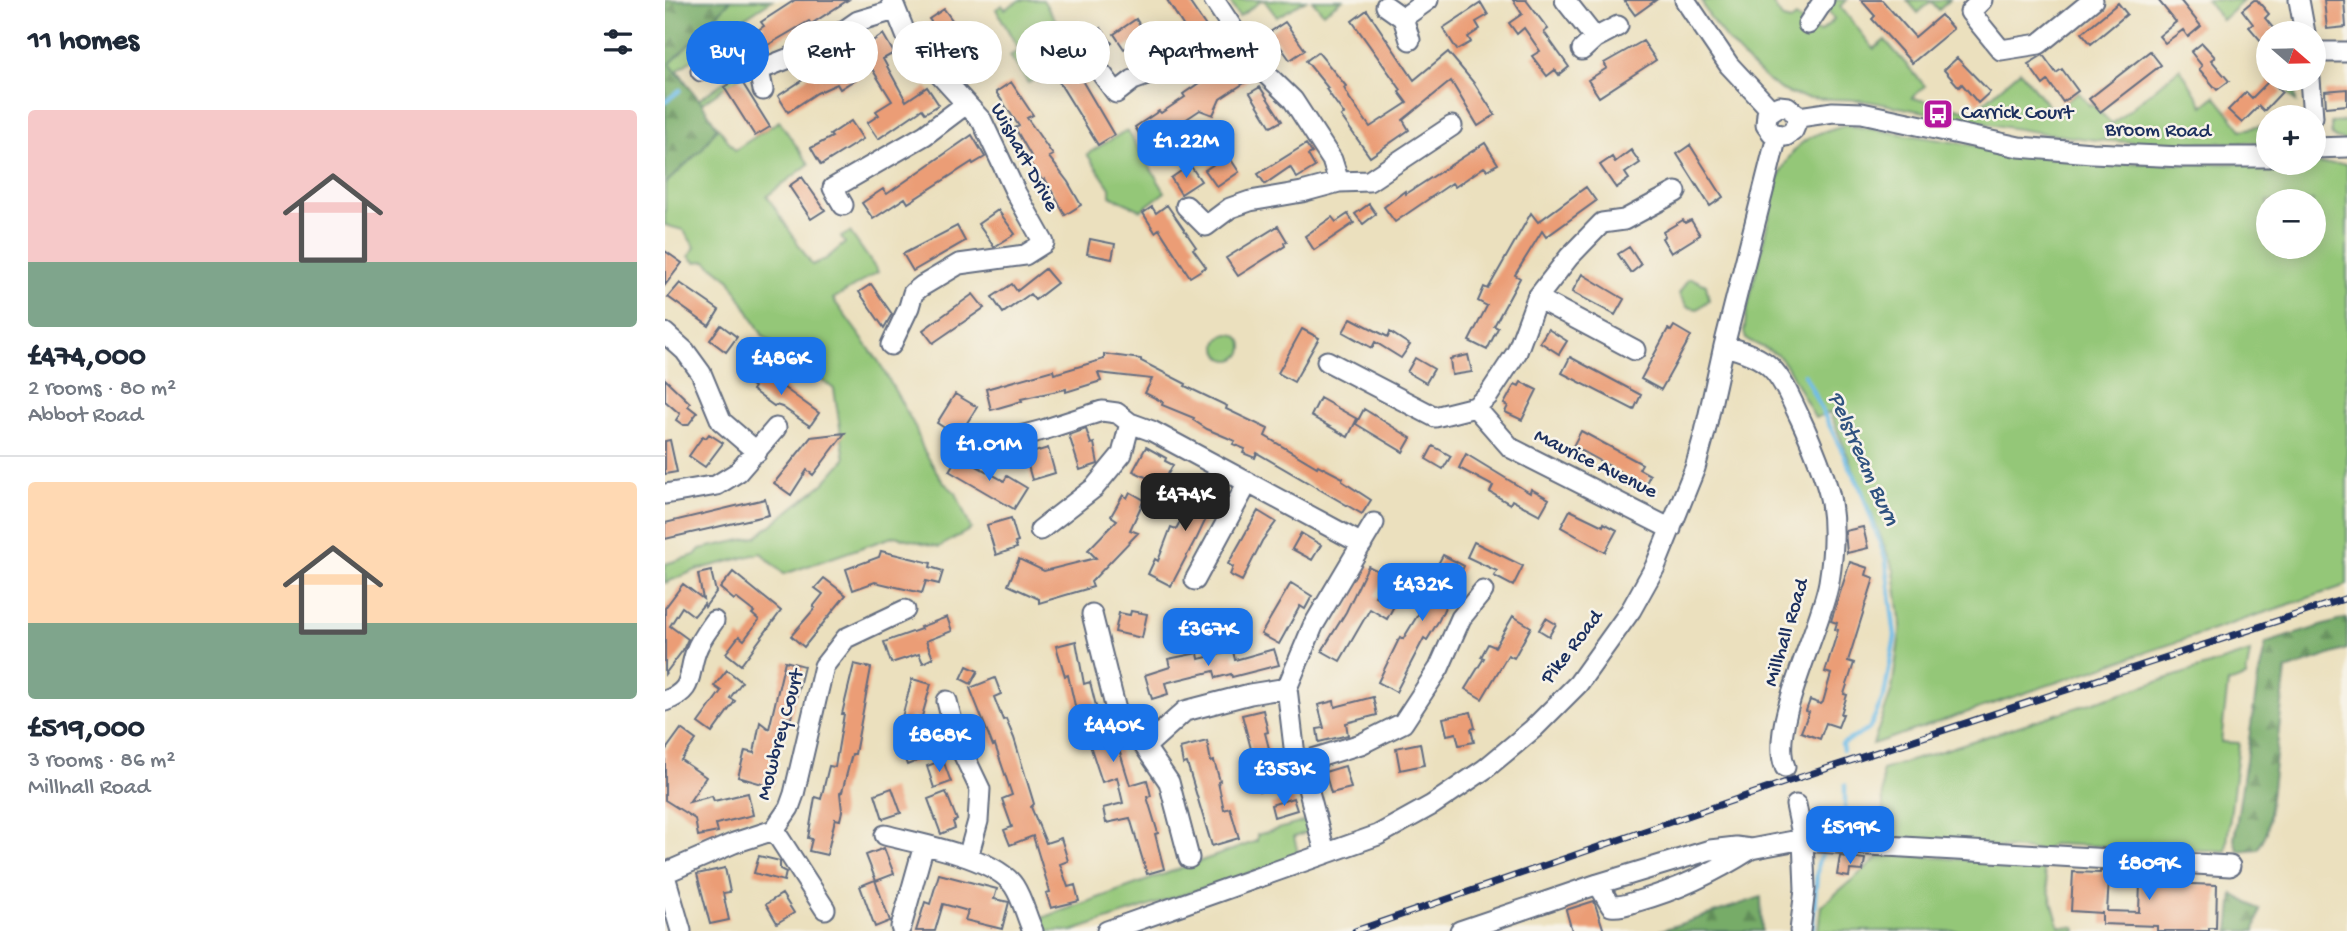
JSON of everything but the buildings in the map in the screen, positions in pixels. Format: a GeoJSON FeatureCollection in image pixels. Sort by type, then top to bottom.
{"type":"FeatureCollection","features":[{"type":"Feature","properties":{"kind":"street"},"geometry":{"type":"LineString","coordinates":[[1214,0],[1227,21]]}},
{"type":"Feature","properties":{"kind":"street"},"geometry":{"type":"LineString","coordinates":[[1403,18],[1428,0]]}},
{"type":"Feature","properties":{"kind":"street"},"geometry":{"type":"LineString","coordinates":[[1565,0],[1589,44],[1618,26]]}},
{"type":"Feature","properties":{"kind":"street"},"geometry":{"type":"LineString","coordinates":[[1685,0],[1729,65],[1770,110],[1766,120],[1768,130],[1777,136],[1790,134],[1799,117]]}},
{"type":"Feature","properties":{"kind":"street"},"geometry":{"type":"LineString","coordinates":[[1808,24],[1824,0]]}},
{"type":"Feature","properties":{"kind":"street"},"geometry":{"type":"LineString","coordinates":[[1982,0],[1970,12],[2001,50],[2039,44],[2093,0]]}},
{"type":"Feature","properties":{"kind":"street"},"geometry":{"type":"LineString","coordinates":[[2299,0],[2303,21]]}},
{"type":"Feature","properties":{"kind":"street","name":"Wishart Drive"},"geometry":{"type":"LineString","coordinates":[[769,66],[825,44],[858,20],[894,5],[908,40],[982,121],[1016,194],[1044,243],[1025,255],[959,264],[922,286],[913,293],[891,345]]}},
{"type":"Feature","properties":{"kind":"street"},"geometry":{"type":"LineString","coordinates":[[1386,6],[1403,18],[1410,40]]}},
{"type":"Feature","properties":{"kind":"street"},"geometry":{"type":"LineString","coordinates":[[2326,52],[2347,52]]}},
{"type":"Feature","properties":{"kind":"street"},"geometry":{"type":"LineString","coordinates":[[762,84],[763,90]]}},
{"type":"Feature","properties":{"kind":"street"},"geometry":{"type":"LineString","coordinates":[[1109,84],[1116,93],[1128,84]]}},
{"type":"Feature","properties":{"kind":"street"},"geometry":{"type":"LineString","coordinates":[[1277,84],[1293,100],[1332,160],[1339,182]]}},
{"type":"Feature","properties":{"kind":"street","name":"Wishart Drive"},"geometry":{"type":"LineString","coordinates":[[843,205],[829,182],[925,135],[966,104]]}},
{"type":"Feature","properties":{"kind":"street","name":"Broom Road"},"geometry":{"type":"LineString","coordinates":[[1770,110],[1783,106],[1799,117],[1833,112],[1862,113],[2019,147],[2183,157],[2256,157]]}},
{"type":"Feature","properties":{"kind":"street"},"geometry":{"type":"LineString","coordinates":[[1186,206],[1206,226],[1230,208],[1250,201],[1339,182],[1369,181],[1452,127]]}},
{"type":"Feature","properties":{"kind":"street","name":"Pike Road"},"geometry":{"type":"LineString","coordinates":[[1107,931],[1378,835],[1432,805],[1485,769],[1533,729],[1578,684],[1631,610],[1655,567],[1702,444],[1777,136]]}},
{"type":"Feature","properties":{"kind":"street"},"geometry":{"type":"LineString","coordinates":[[2326,147],[2347,148]]}},
{"type":"Feature","properties":{"kind":"street"},"geometry":{"type":"LineString","coordinates":[[1327,360],[1435,417],[1475,407],[1488,396],[1517,352],[1537,298],[1569,257],[1602,223],[1624,220],[1675,191]]}},
{"type":"Feature","properties":{"kind":"street"},"geometry":{"type":"LineString","coordinates":[[1537,298],[1635,350]]}},
{"type":"Feature","properties":{"kind":"street"},"geometry":{"type":"LineString","coordinates":[[665,334],[685,351],[701,373],[721,421],[757,452]]}},
{"type":"Feature","properties":{"kind":"street","name":"Millhall Road"},"geometry":{"type":"LineString","coordinates":[[1724,346],[1763,358],[1781,378],[1805,429],[1831,501],[1833,542],[1828,585],[1783,730],[1782,755],[1785,766]]}},
{"type":"Feature","properties":{"kind":"street","name":"Maurice Avenue"},"geometry":{"type":"LineString","coordinates":[[1475,407],[1511,448],[1671,529]]}},
{"type":"Feature","properties":{"kind":"street"},"geometry":{"type":"LineString","coordinates":[[986,445],[1102,411],[1117,413],[1130,423],[1152,431],[1362,544]]}},
{"type":"Feature","properties":{"kind":"street"},"geometry":{"type":"LineString","coordinates":[[1040,530],[1094,488],[1122,454],[1130,423]]}},
{"type":"Feature","properties":{"kind":"street"},"geometry":{"type":"LineString","coordinates":[[665,494],[717,485],[738,472],[776,428]]}},
{"type":"Feature","properties":{"kind":"street"},"geometry":{"type":"LineString","coordinates":[[1205,572],[1248,482]]}},
{"type":"Feature","properties":{"kind":"street"},"geometry":{"type":"LineString","coordinates":[[1325,852],[1308,788],[1296,764],[1287,688],[1313,626],[1374,523]]}},
{"type":"Feature","properties":{"kind":"street"},"geometry":{"type":"LineString","coordinates":[[1296,764],[1361,744],[1403,723],[1439,668],[1461,618],[1483,592]]}},
{"type":"Feature","properties":{"kind":"street","name":"Mowbrey Court"},"geometry":{"type":"LineString","coordinates":[[665,875],[734,843],[774,830],[789,808],[794,793],[824,666],[846,638],[905,610]]}},
{"type":"Feature","properties":{"kind":"street"},"geometry":{"type":"LineString","coordinates":[[1091,614],[1116,710],[1169,782],[1189,858]]}},
{"type":"Feature","properties":{"kind":"street"},"geometry":{"type":"LineString","coordinates":[[665,701],[681,694],[688,683],[703,635],[714,621]]}},
{"type":"Feature","properties":{"kind":"street"},"geometry":{"type":"LineString","coordinates":[[1145,747],[1185,711],[1249,694],[1287,688]]}},
{"type":"Feature","properties":{"kind":"street"},"geometry":{"type":"LineString","coordinates":[[947,701],[957,741],[980,789],[978,821],[968,858]]}},
{"type":"Feature","properties":{"kind":"street"},"geometry":{"type":"LineString","coordinates":[[1796,805],[1818,841],[1805,889],[1800,931]]}},
{"type":"Feature","properties":{"kind":"street","name":"Mowbrey Court"},"geometry":{"type":"LineString","coordinates":[[774,830],[825,909]]}},
{"type":"Feature","properties":{"kind":"street"},"geometry":{"type":"LineString","coordinates":[[885,835],[990,865],[1009,879],[1021,898],[1033,931]]}},
{"type":"Feature","properties":{"kind":"street"},"geometry":{"type":"LineString","coordinates":[[1459,931],[1710,850],[1736,847],[1751,849],[1818,841],[2230,866]]}},
{"type":"Feature","properties":{"kind":"street"},"geometry":{"type":"LineString","coordinates":[[901,927],[924,845]]}},
{"type":"Feature","properties":{"kind":"street"},"geometry":{"type":"LineString","coordinates":[[1598,884],[1611,906],[1619,907],[1655,897],[1709,875],[1751,849]]}},
{"type":"Feature","properties":{"kind":"street"},"geometry":{"type":"LineString","coordinates":[[665,875],[681,931]]}},
{"type":"Feature","properties":{"kind":"green space"},"geometry":{"type":"Polygon","coordinates":[[[666,0],[731,0],[711,21],[686,21],[686,47],[670,64],[702,103],[717,127],[702,149],[665,184],[666,0]]]}},
{"type":"Feature","properties":{"kind":"green space"},"geometry":{"type":"Polygon","coordinates":[[[731,0],[772,0],[740,21],[711,21],[731,0]]]}},
{"type":"Feature","properties":{"kind":"green space"},"geometry":{"type":"Polygon","coordinates":[[[1020,0],[1043,0],[1056,21],[1016,21],[1016,45],[996,9],[1002,5],[1005,9],[1020,0]]]}},
{"type":"Feature","properties":{"kind":"green space"},"geometry":{"type":"Polygon","coordinates":[[[1229,0],[1262,0],[1239,17],[1229,0]]]}},
{"type":"Feature","properties":{"kind":"green space"},"geometry":{"type":"Polygon","coordinates":[[[1264,0],[1306,0],[1277,17],[1264,0]]]}},
{"type":"Feature","properties":{"kind":"green space"},"geometry":{"type":"Polygon","coordinates":[[[1312,0],[1342,0],[1323,13],[1312,0]]]}},
{"type":"Feature","properties":{"kind":"green space"},"geometry":{"type":"Polygon","coordinates":[[[1702,0],[1770,0],[1783,19],[1791,21],[1796,17],[1813,31],[1821,32],[1834,19],[1826,7],[1832,0],[1847,0],[1840,6],[1874,49],[1885,40],[1925,86],[1912,98],[1973,112],[2020,71],[2053,112],[2078,92],[2112,124],[2180,68],[2203,106],[2215,96],[2242,130],[2256,127],[2256,143],[2097,140],[2012,128],[1861,100],[1804,97],[1782,90],[1761,75],[1724,36],[1702,0]]]}},
{"type":"Feature","properties":{"kind":"green space"},"geometry":{"type":"Polygon","coordinates":[[[1907,0],[1949,0],[1939,10],[1931,1],[1918,13],[1907,0]]]}},
{"type":"Feature","properties":{"kind":"green space"},"geometry":{"type":"Polygon","coordinates":[[[2206,0],[2244,0],[2222,20],[2206,0]]]}},
{"type":"Feature","properties":{"kind":"green space"},"geometry":{"type":"Polygon","coordinates":[[[686,47],[686,64],[678,70],[698,100],[721,84],[729,84],[665,129],[665,60],[670,64],[686,47]]]}},
{"type":"Feature","properties":{"kind":"green space"},"geometry":{"type":"Polygon","coordinates":[[[1016,52],[1016,65],[1010,56],[1016,52]]]}},
{"type":"Feature","properties":{"kind":"green space"},"geometry":{"type":"Polygon","coordinates":[[[2287,91],[2295,91],[2296,102],[2287,91]]]}},
{"type":"Feature","properties":{"kind":"green space"},"geometry":{"type":"Polygon","coordinates":[[[779,121],[809,164],[767,196],[812,265],[826,259],[845,243],[841,237],[850,232],[878,272],[833,299],[879,362],[915,427],[923,449],[943,482],[956,493],[971,529],[939,547],[895,536],[784,574],[761,553],[696,570],[665,583],[665,564],[695,555],[700,549],[756,537],[824,483],[845,459],[834,389],[763,336],[730,280],[706,261],[695,262],[689,256],[695,247],[683,230],[665,225],[665,184],[702,149],[718,127],[735,150],[779,121]]]}},
{"type":"Feature","properties":{"kind":"green space"},"geometry":{"type":"Polygon","coordinates":[[[2347,121],[2347,141],[2335,138],[2331,134],[2331,123],[2347,121]]]}},
{"type":"Feature","properties":{"kind":"green space"},"geometry":{"type":"Polygon","coordinates":[[[1846,125],[2085,163],[2256,164],[2256,175],[2326,175],[2326,164],[2347,164],[2347,585],[1873,744],[1892,690],[1901,626],[1894,570],[1830,412],[1815,418],[1787,366],[1778,355],[1746,339],[1744,332],[1778,179],[1796,148],[1822,132],[1846,125]]]}},
{"type":"Feature","properties":{"kind":"green space"},"geometry":{"type":"Polygon","coordinates":[[[1127,130],[1165,192],[1141,210],[1110,196],[1110,188],[1087,154],[1127,130]]]}},
{"type":"Feature","properties":{"kind":"green space"},"geometry":{"type":"Polygon","coordinates":[[[1688,279],[1706,285],[1709,300],[1698,309],[1687,307],[1679,294],[1688,279]]]}},
{"type":"Feature","properties":{"kind":"green space"},"geometry":{"type":"Polygon","coordinates":[[[1230,334],[1239,338],[1243,347],[1239,356],[1230,360],[1221,356],[1217,347],[1221,338],[1230,334]]]}},
{"type":"Feature","properties":{"kind":"green space"},"geometry":{"type":"Polygon","coordinates":[[[2347,618],[2347,649],[2286,670],[2267,832],[2258,849],[2238,851],[2234,840],[2258,679],[2266,643],[2347,618]]]}},
{"type":"Feature","properties":{"kind":"green space"},"geometry":{"type":"Polygon","coordinates":[[[2250,652],[2246,677],[2228,683],[2221,742],[2239,743],[2226,851],[2052,844],[2044,851],[1884,839],[1882,770],[2250,652]]]}},
{"type":"Feature","properties":{"kind":"green space"},"geometry":{"type":"Polygon","coordinates":[[[1306,821],[1308,832],[1294,837],[1299,857],[1073,931],[1043,931],[1039,925],[1039,919],[1257,841],[1257,835],[1306,821]]]}},
{"type":"Feature","properties":{"kind":"green space"},"geometry":{"type":"Polygon","coordinates":[[[1884,853],[2042,866],[2059,926],[2075,927],[2076,931],[1818,931],[1821,906],[1884,853]]]}},
{"type":"Feature","properties":{"kind":"green space"},"geometry":{"type":"Polygon","coordinates":[[[2233,894],[2260,910],[2255,931],[2229,931],[2233,894]]]}},
{"type":"Feature","properties":{"kind":"green space"},"geometry":{"type":"Polygon","coordinates":[[[1761,897],[1762,931],[1659,931],[1761,897]]]}},
{"type":"Feature","properties":{"kind":"waterway"},"geometry":{"type":"LineString","coordinates":[[665,102],[680,90]]}},
{"type":"Feature","properties":{"kind":"waterway","name":"Pelstream Burn"},"geometry":{"type":"LineString","coordinates":[[1804,374],[1861,489],[1886,560],[1895,637],[1884,696],[1869,729],[1842,744],[1843,750]]}},
{"type":"Feature","properties":{"kind":"waterway","name":"Pelstream Burn"},"geometry":{"type":"LineString","coordinates":[[1832,836],[1845,812],[1845,785]]}},
{"type":"Feature","properties":{"kind":"waterway","name":"Pelstream Burn"},"geometry":{"type":"LineString","coordinates":[[1812,931],[1818,862],[1826,847]]}},
{"type":"Feature","properties":{"kind":"railway"},"geometry":{"type":"LineString","coordinates":[[1355,931],[1789,781],[2347,598]]}},
{"type":"Feature","properties":{"kind":"place","name":"Carrick Court"},"geometry":{"type":"Point","coordinates":[1938,114]}}]}
